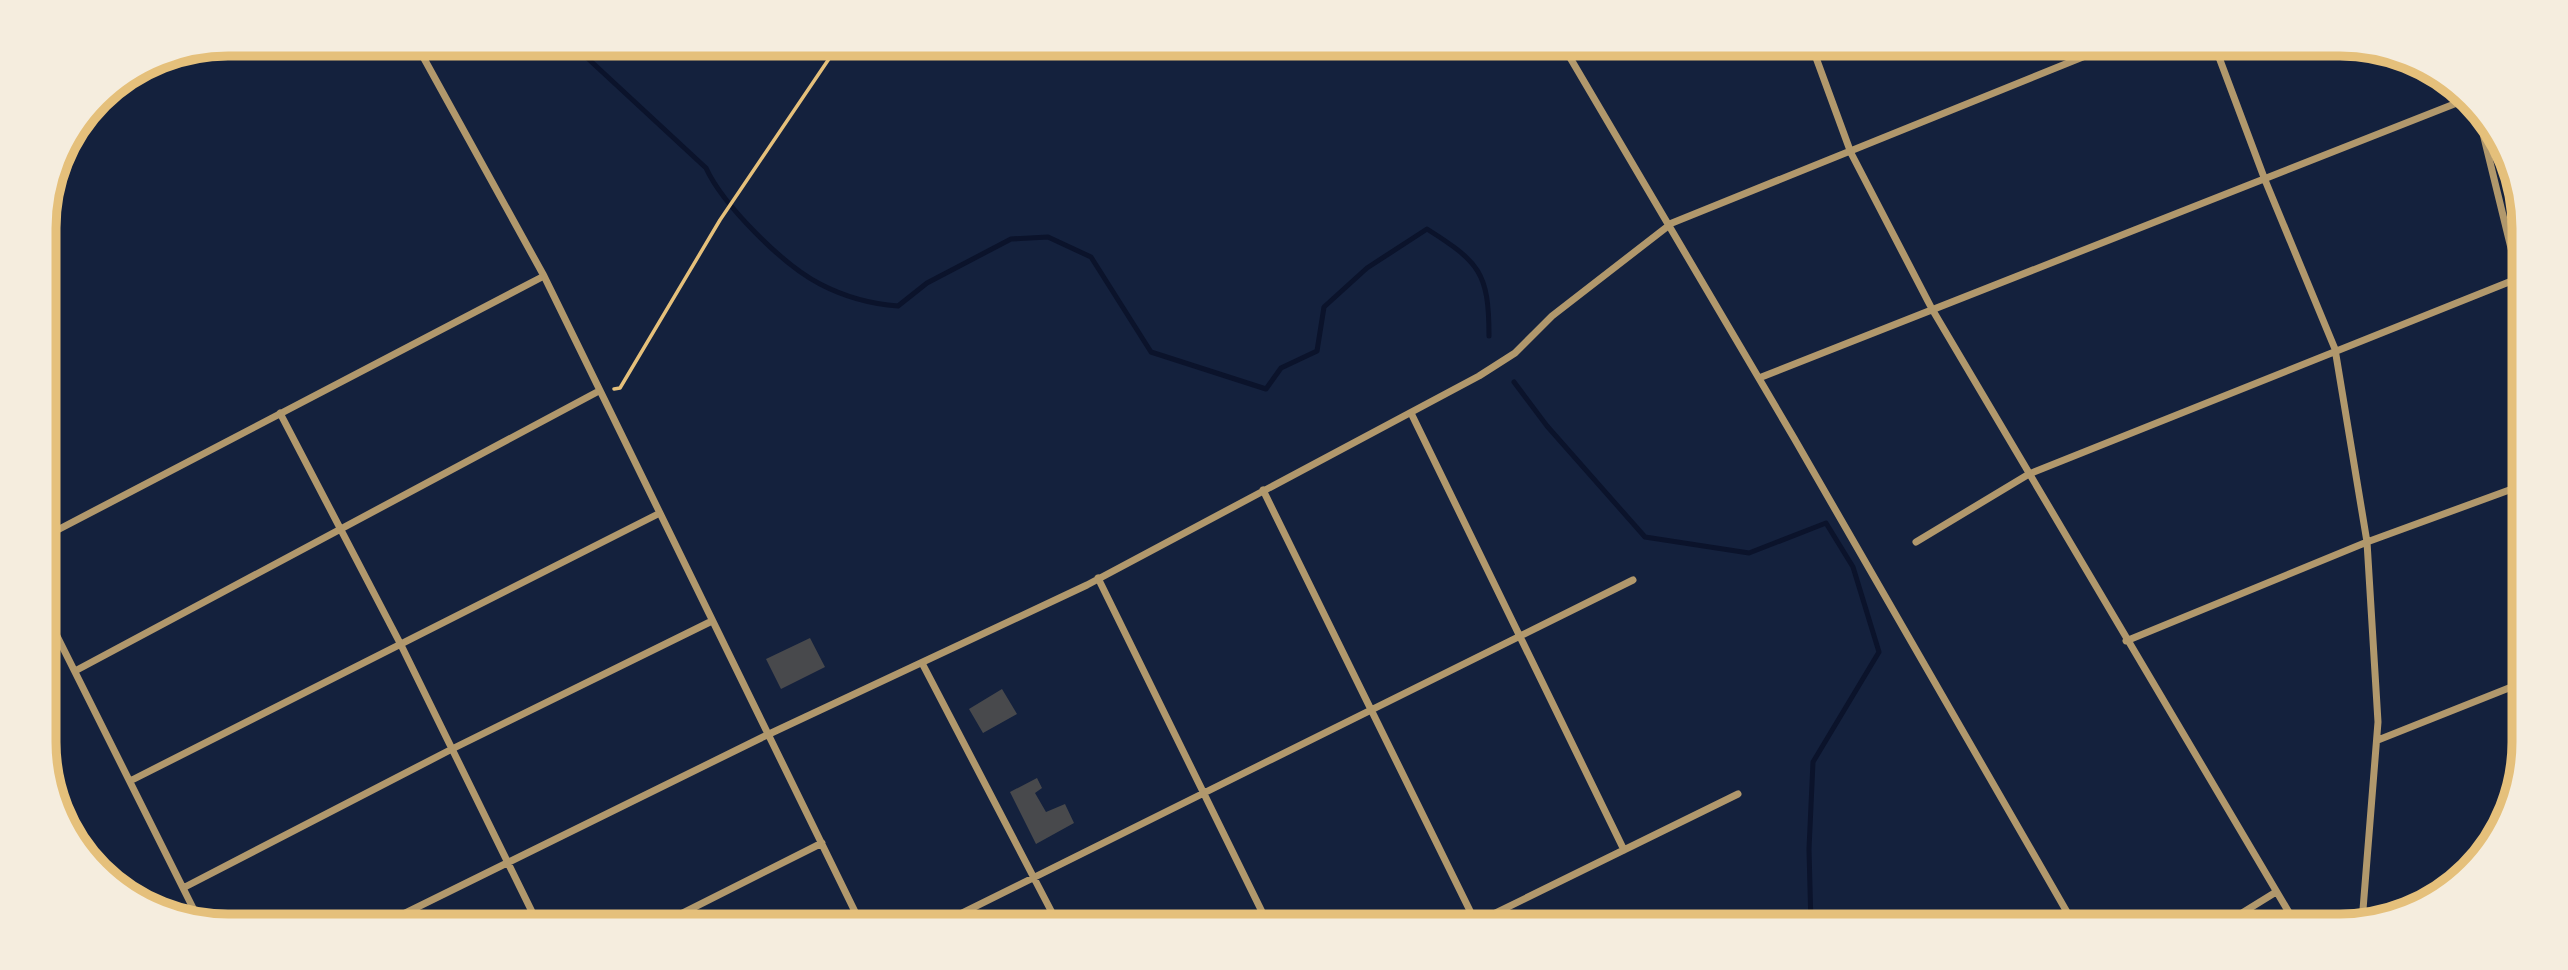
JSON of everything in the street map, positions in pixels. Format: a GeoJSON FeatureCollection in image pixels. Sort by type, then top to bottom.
{"type":"FeatureCollection","features":[{"type":"Feature","properties":{"kind":"street"},"geometry":{"type":"LineString","coordinates":[[423,56],[544,276],[710,621],[856,914]]}},
{"type":"Feature","properties":{"kind":"street"},"geometry":{"type":"LineString","coordinates":[[1569,56],[1759,377],[2068,914]]}},
{"type":"Feature","properties":{"kind":"street"},"geometry":{"type":"LineString","coordinates":[[1815,56],[1851,153],[1933,309],[2126,641],[2290,914]]}},
{"type":"Feature","properties":{"kind":"street"},"geometry":{"type":"LineString","coordinates":[[404,914],[768,735],[1098,578],[1410,413],[1515,353],[1552,316],[1669,225],[2086,56]]}},
{"type":"Feature","properties":{"kind":"street"},"geometry":{"type":"LineString","coordinates":[[2218,56],[2265,180],[2335,349],[2368,542],[2378,740],[2363,913]]}},
{"type":"Feature","properties":{"kind":"street"},"geometry":{"type":"LineString","coordinates":[[1759,377],[2458,103]]}},
{"type":"Feature","properties":{"kind":"street"},"geometry":{"type":"LineString","coordinates":[[2483,132],[2512,250]]}},
{"type":"Feature","properties":{"kind":"street"},"geometry":{"type":"LineString","coordinates":[[56,531],[544,276]]}},
{"type":"Feature","properties":{"kind":"street"},"geometry":{"type":"LineString","coordinates":[[1916,542],[2029,474],[2335,349],[2512,281]]}},
{"type":"Feature","properties":{"kind":"street"},"geometry":{"type":"LineString","coordinates":[[75,671],[599,391]]}},
{"type":"Feature","properties":{"kind":"street"},"geometry":{"type":"LineString","coordinates":[[1410,413],[1624,850]]}},
{"type":"Feature","properties":{"kind":"street"},"geometry":{"type":"LineString","coordinates":[[280,414],[401,645],[533,914]]}},
{"type":"Feature","properties":{"kind":"street"},"geometry":{"type":"LineString","coordinates":[[2126,641],[2368,542],[2512,489]]}},
{"type":"Feature","properties":{"kind":"street"},"geometry":{"type":"LineString","coordinates":[[1263,491],[1372,711],[1467,914]]}},
{"type":"Feature","properties":{"kind":"street"},"geometry":{"type":"LineString","coordinates":[[130,782],[658,514]]}},
{"type":"Feature","properties":{"kind":"street"},"geometry":{"type":"LineString","coordinates":[[1098,578],[1263,914]]}},
{"type":"Feature","properties":{"kind":"street"},"geometry":{"type":"LineString","coordinates":[[961,914],[1205,796],[1633,580]]}},
{"type":"Feature","properties":{"kind":"street"},"geometry":{"type":"LineString","coordinates":[[183,888],[452,749],[710,621]]}},
{"type":"Feature","properties":{"kind":"street"},"geometry":{"type":"LineString","coordinates":[[56,634],[195,911]]}},
{"type":"Feature","properties":{"kind":"street"},"geometry":{"type":"LineString","coordinates":[[922,663],[1052,914]]}},
{"type":"Feature","properties":{"kind":"street"},"geometry":{"type":"LineString","coordinates":[[2378,740],[2512,687]]}},
{"type":"Feature","properties":{"kind":"street"},"geometry":{"type":"LineString","coordinates":[[1494,914],[1738,794]]}},
{"type":"Feature","properties":{"kind":"street"},"geometry":{"type":"LineString","coordinates":[[681,914],[822,843]]}},
{"type":"Feature","properties":{"kind":"street"},"geometry":{"type":"LineString","coordinates":[[2240,914],[2276,892]]}},
{"type":"Feature","properties":{"kind":"path"},"geometry":{"type":"LineString","coordinates":[[599,391],[620,388],[720,220],[831,56]]}},
{"type":"Feature","properties":{"kind":"building"},"geometry":{"type":"Polygon","coordinates":[[[810,638],[825,667],[781,689],[766,659],[810,638]]]}},
{"type":"Feature","properties":{"kind":"building"},"geometry":{"type":"Polygon","coordinates":[[[1002,689],[1017,714],[983,733],[969,709],[1002,689]]]}},
{"type":"Feature","properties":{"kind":"building"},"geometry":{"type":"Polygon","coordinates":[[[1037,778],[1042,788],[1035,793],[1046,812],[1065,804],[1074,823],[1036,844],[1010,792],[1037,778]]]}},
{"type":"Feature","properties":{"kind":"waterway"},"geometry":{"type":"LineString","coordinates":[[585,56],[706,168],[726,199],[772,249],[805,275],[848,296],[898,306],[927,283],[1011,239],[1048,237],[1091,257],[1151,352],[1266,389],[1281,368],[1317,351],[1324,307],[1367,268],[1427,229],[1459,251],[1478,271],[1487,297],[1489,336]]}},
{"type":"Feature","properties":{"kind":"waterway"},"geometry":{"type":"LineString","coordinates":[[1514,382],[1547,426],[1645,537],[1749,553],[1826,523],[1853,567],[1879,652],[1813,762],[1809,849],[1811,914]]}}]}
